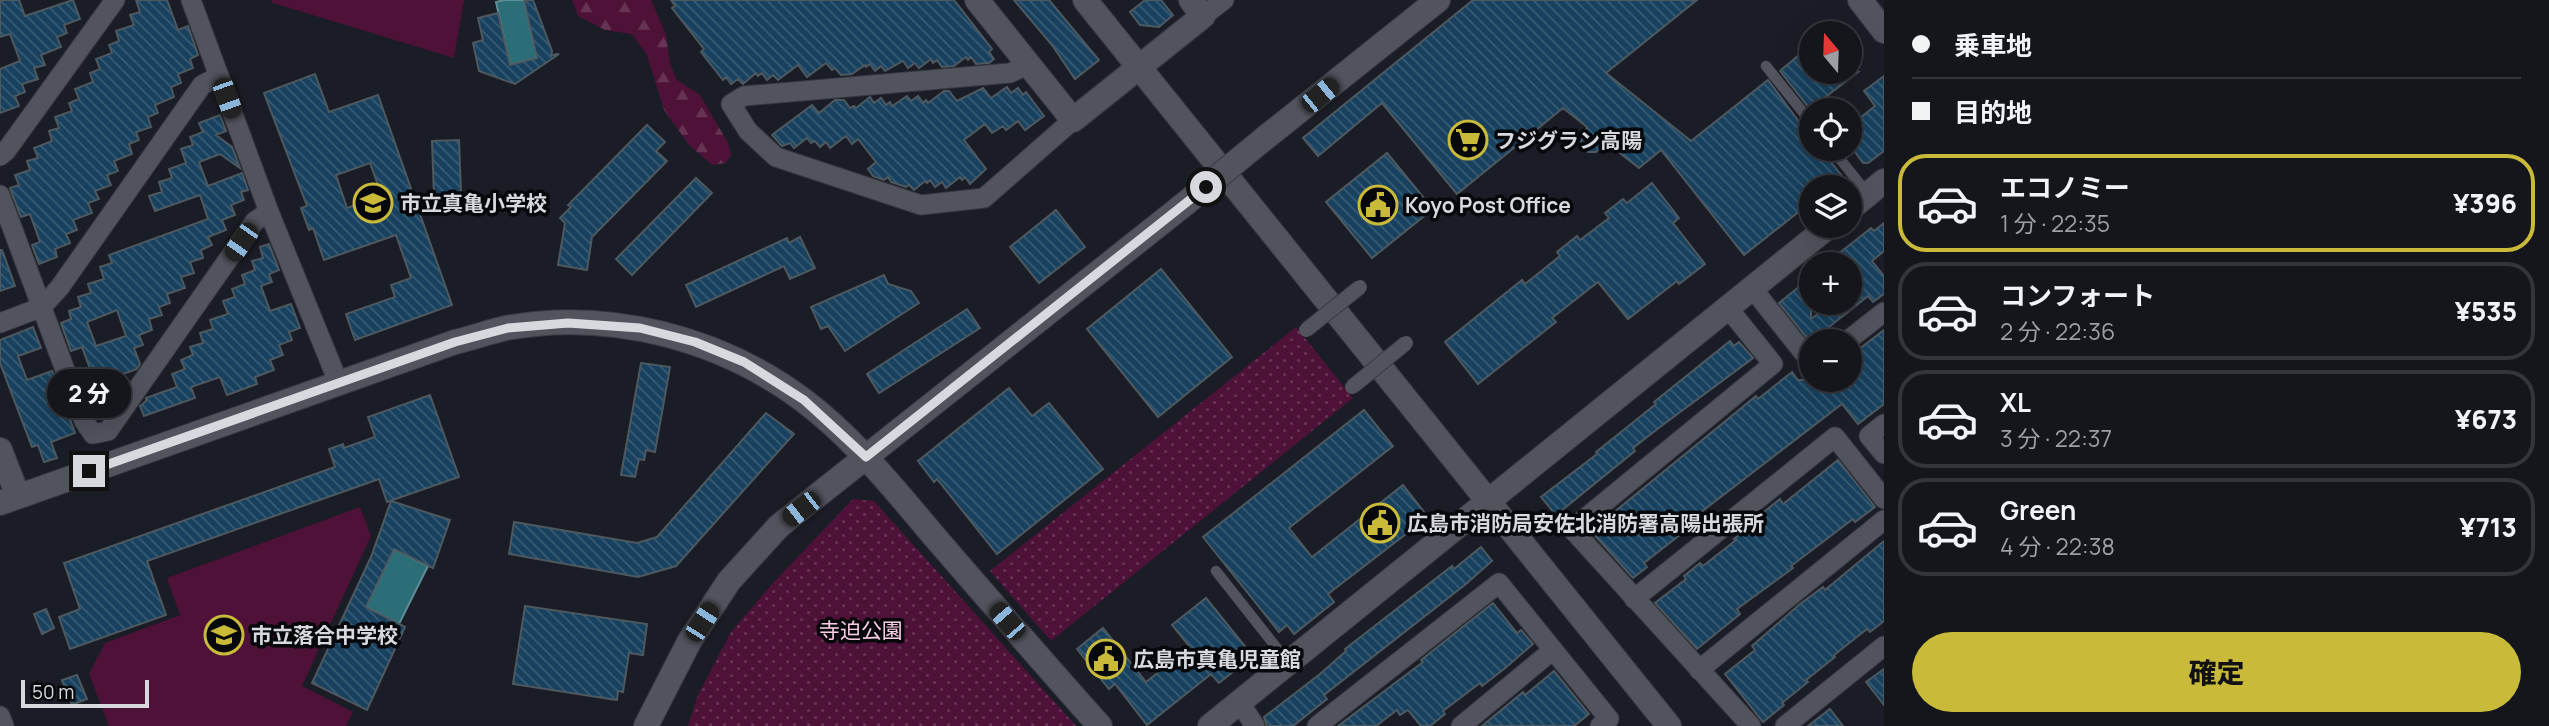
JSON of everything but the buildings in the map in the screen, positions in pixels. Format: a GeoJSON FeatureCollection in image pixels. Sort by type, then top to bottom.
{"type":"FeatureCollection","features":[{"type":"Feature","properties":{"kind":"street"},"geometry":{"type":"LineString","coordinates":[[0,156],[6,152],[115,0]]}},
{"type":"Feature","properties":{"kind":"street"},"geometry":{"type":"LineString","coordinates":[[191,0],[269,212],[339,384]]}},
{"type":"Feature","properties":{"kind":"street"},"geometry":{"type":"LineString","coordinates":[[977,0],[1073,120]]}},
{"type":"Feature","properties":{"kind":"street"},"geometry":{"type":"LineString","coordinates":[[1085,0],[1670,726]]}},
{"type":"Feature","properties":{"kind":"street"},"geometry":{"type":"LineString","coordinates":[[1029,64],[1010,73],[744,96],[731,104],[748,131],[776,157],[921,205],[984,198],[1139,66],[1197,8],[1223,0]]}},
{"type":"Feature","properties":{"kind":"street"},"geometry":{"type":"LineString","coordinates":[[646,726],[689,642],[729,581],[779,526],[1438,0]]}},
{"type":"Feature","properties":{"kind":"street"},"geometry":{"type":"LineString","coordinates":[[1860,0],[1884,31]]}},
{"type":"Feature","properties":{"kind":"street"},"geometry":{"type":"LineString","coordinates":[[0,323],[42,307],[60,287],[202,85],[219,76]]}},
{"type":"Feature","properties":{"kind":"street"},"geometry":{"type":"LineString","coordinates":[[0,195],[84,421],[93,435],[108,431],[255,221],[269,212]]}},
{"type":"Feature","properties":{"kind":"street"},"geometry":{"type":"LineString","coordinates":[[1210,726],[1814,238]]}},
{"type":"Feature","properties":{"kind":"street"},"geometry":{"type":"LineString","coordinates":[[1306,330],[1360,287]]}},
{"type":"Feature","properties":{"kind":"street"},"geometry":{"type":"LineString","coordinates":[[1752,288],[1799,347]]}},
{"type":"Feature","properties":{"kind":"street"},"geometry":{"type":"LineString","coordinates":[[1728,308],[1773,364],[1572,529],[1751,726]]}},
{"type":"Feature","properties":{"kind":"street"},"geometry":{"type":"LineString","coordinates":[[1862,329],[1884,312]]}},
{"type":"Feature","properties":{"kind":"street"},"geometry":{"type":"LineString","coordinates":[[0,450],[9,500],[455,342],[508,328],[568,323],[640,328],[695,342],[744,362],[804,400],[866,457],[1100,726]]}},
{"type":"Feature","properties":{"kind":"street"},"geometry":{"type":"LineString","coordinates":[[1352,387],[1406,343]]}},
{"type":"Feature","properties":{"kind":"street"},"geometry":{"type":"LineString","coordinates":[[1884,424],[1869,436],[1884,454]]}},
{"type":"Feature","properties":{"kind":"street"},"geometry":{"type":"LineString","coordinates":[[1634,598],[1835,437],[1884,499]]}},
{"type":"Feature","properties":{"kind":"street"},"geometry":{"type":"LineString","coordinates":[[1699,670],[1884,520]]}},
{"type":"Feature","properties":{"kind":"street"},"geometry":{"type":"LineString","coordinates":[[1317,726],[1499,583],[1609,719],[1600,726]]}},
{"type":"Feature","properties":{"kind":"street"},"geometry":{"type":"LineString","coordinates":[[1785,726],[1884,646]]}},
{"type":"Feature","properties":{"kind":"street"},"geometry":{"type":"LineString","coordinates":[[1461,726],[1553,650]]}},
{"type":"Feature","properties":{"kind":"street"},"geometry":{"type":"LineString","coordinates":[[1240,703],[1255,726]]}},
{"type":"Feature","properties":{"kind":"street"},"geometry":{"type":"LineString","coordinates":[[0,716],[4,726]]}},
{"type":"Feature","properties":{"kind":"lane"},"geometry":{"type":"LineString","coordinates":[[1766,66],[1799,107]]}},
{"type":"Feature","properties":{"kind":"lane"},"geometry":{"type":"LineString","coordinates":[[1841,161],[1867,195]]}},
{"type":"Feature","properties":{"kind":"lane"},"geometry":{"type":"LineString","coordinates":[[1216,571],[1289,662]]}},
{"type":"Feature","properties":{"kind":"green space"},"geometry":{"type":"Polygon","coordinates":[[[271,0],[464,0],[454,58],[273,3],[271,0]]]}},
{"type":"Feature","properties":{"kind":"green space"},"geometry":{"type":"Polygon","coordinates":[[[572,0],[651,0],[666,35],[670,64],[677,80],[700,95],[728,143],[731,155],[726,163],[712,165],[689,145],[664,110],[647,55],[632,34],[605,30],[578,16],[572,0]]]}},
{"type":"Feature","properties":{"kind":"green space"},"geometry":{"type":"Polygon","coordinates":[[[1296,327],[1353,398],[1051,641],[990,571],[1296,327]]]}},
{"type":"Feature","properties":{"kind":"green space","name":"寺迫公園"},"geometry":{"type":"Polygon","coordinates":[[[853,499],[874,501],[1076,726],[688,726],[698,695],[731,632],[773,583],[853,499]]]}},
{"type":"Feature","properties":{"kind":"green space"},"geometry":{"type":"Polygon","coordinates":[[[360,507],[371,536],[302,686],[353,712],[346,726],[109,726],[89,674],[105,643],[180,615],[167,578],[360,507]]]}},
{"type":"Feature","properties":{"kind":"water"},"geometry":{"type":"Polygon","coordinates":[[[524,0],[537,58],[510,65],[496,2],[524,0]]]}},
{"type":"Feature","properties":{"kind":"water"},"geometry":{"type":"Polygon","coordinates":[[[394,549],[428,566],[399,624],[366,607],[394,549]]]}},
{"type":"Feature","properties":{"kind":"place","name":"フジグラン高陽"},"geometry":{"type":"Point","coordinates":[1468,140]}},
{"type":"Feature","properties":{"kind":"place","name":"市立真亀小学校"},"geometry":{"type":"Point","coordinates":[373,203]}},
{"type":"Feature","properties":{"kind":"place","name":"Koyo Post Office"},"geometry":{"type":"Point","coordinates":[1378,205]}},
{"type":"Feature","properties":{"kind":"place","name":"広島市消防局安佐北消防署高陽出張所"},"geometry":{"type":"Point","coordinates":[1380,523]}},
{"type":"Feature","properties":{"kind":"place","name":"市立落合中学校"},"geometry":{"type":"Point","coordinates":[224,635]}},
{"type":"Feature","properties":{"kind":"place","name":"広島市真亀児童館"},"geometry":{"type":"Point","coordinates":[1106,659]}},
{"type":"Feature","properties":{"kind":"route"},"geometry":{"type":"LineString","coordinates":[[89,471],[455,342],[508,328],[568,323],[640,328],[695,342],[744,362],[804,400],[866,457],[1206,187]]}}]}
